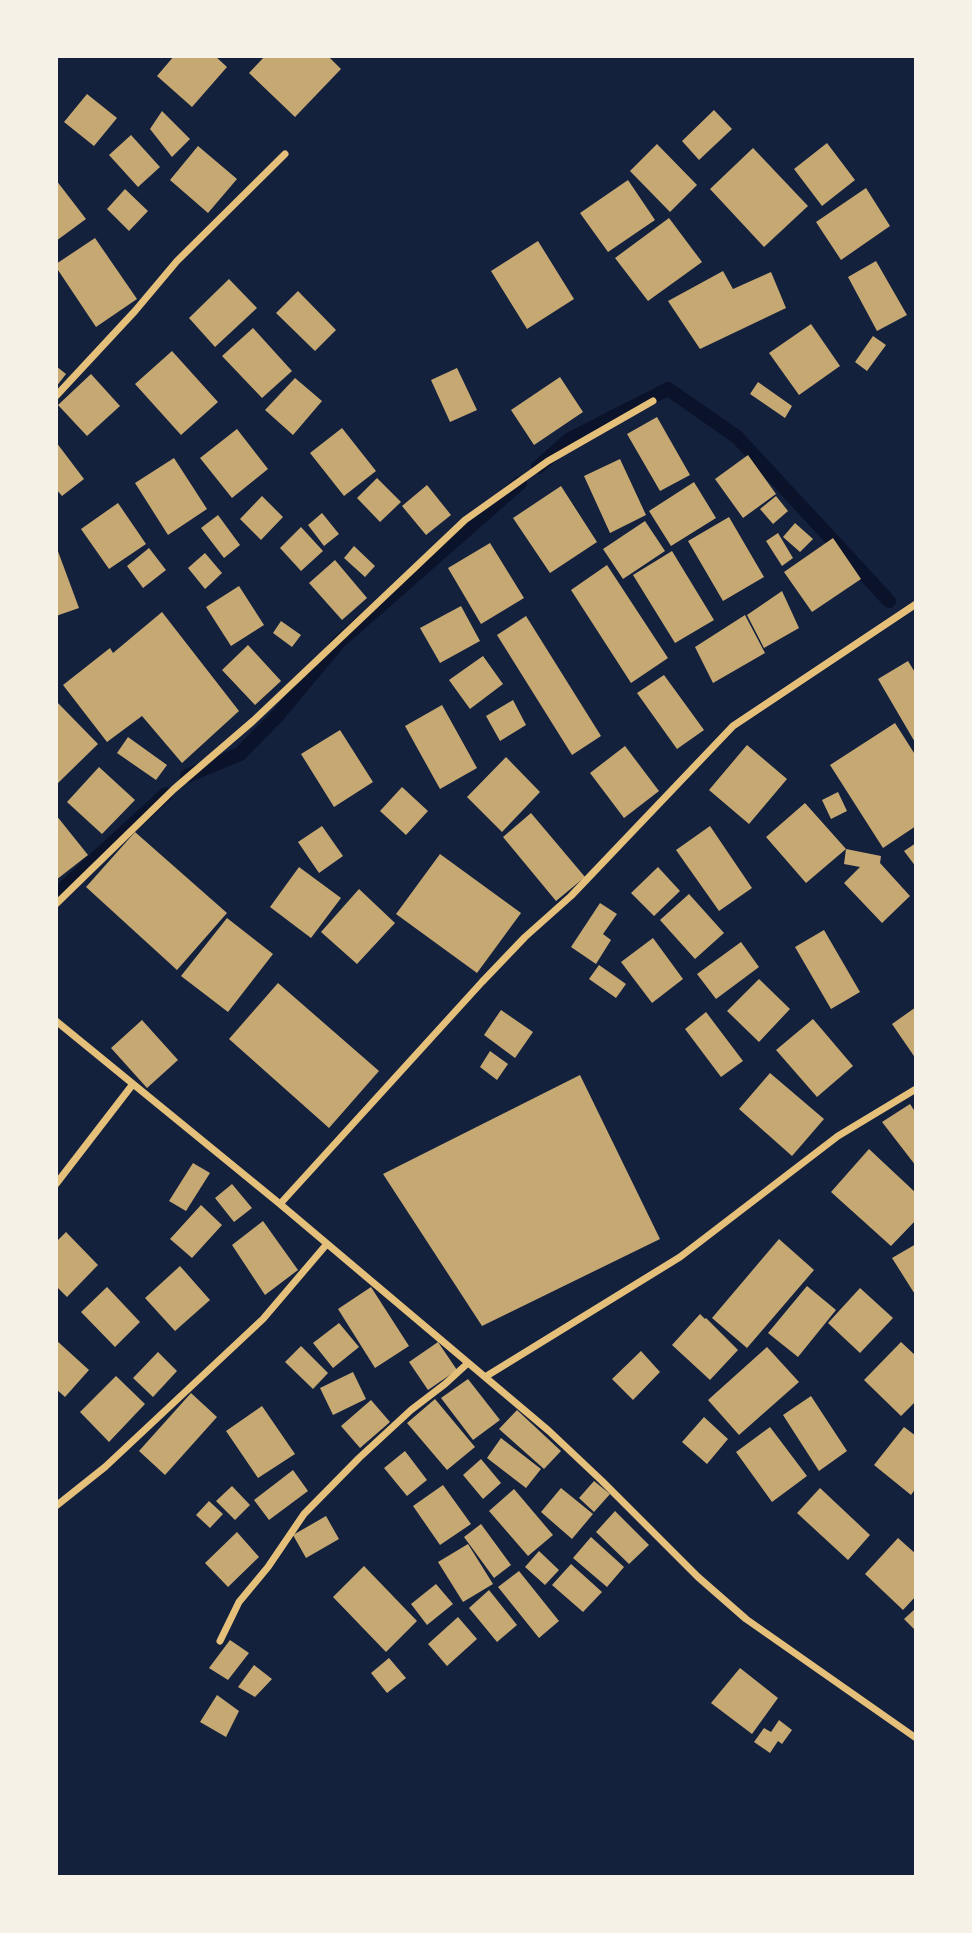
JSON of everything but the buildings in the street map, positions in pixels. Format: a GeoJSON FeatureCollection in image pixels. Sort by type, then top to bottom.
{"type":"FeatureCollection","features":[{"type":"Feature","properties":{"kind":"street"},"geometry":{"type":"LineString","coordinates":[[56,396],[177,261],[285,154]]}},
{"type":"Feature","properties":{"kind":"street"},"geometry":{"type":"LineString","coordinates":[[56,904],[174,789],[253,721],[465,520],[548,461],[653,401]]}},
{"type":"Feature","properties":{"kind":"street"},"geometry":{"type":"LineString","coordinates":[[280,1205],[482,982],[571,896],[733,726],[916,604]]}},
{"type":"Feature","properties":{"kind":"street"},"geometry":{"type":"LineString","coordinates":[[56,1021],[549,1431],[602,1480],[652,1533],[746,1619],[916,1738]]}},
{"type":"Feature","properties":{"kind":"street"},"geometry":{"type":"LineString","coordinates":[[56,1184],[132,1084]]}},
{"type":"Feature","properties":{"kind":"street"},"geometry":{"type":"LineString","coordinates":[[485,1377],[680,1257],[838,1136],[916,1089]]}},
{"type":"Feature","properties":{"kind":"street"},"geometry":{"type":"LineString","coordinates":[[56,1506],[105,1467],[263,1319],[326,1245]]}},
{"type":"Feature","properties":{"kind":"street"},"geometry":{"type":"LineString","coordinates":[[220,1641],[239,1602],[268,1567],[304,1514],[411,1410],[468,1363]]}},
{"type":"Feature","properties":{"kind":"waterway"},"geometry":{"type":"LineString","coordinates":[[538,467],[570,439],[668,389],[737,437],[889,601]]}},
{"type":"Feature","properties":{"kind":"waterway"},"geometry":{"type":"LineString","coordinates":[[187,776],[240,754],[278,715],[339,642],[520,483]]}},
{"type":"Feature","properties":{"kind":"waterway"},"geometry":{"type":"LineString","coordinates":[[56,895],[166,794]]}}]}
